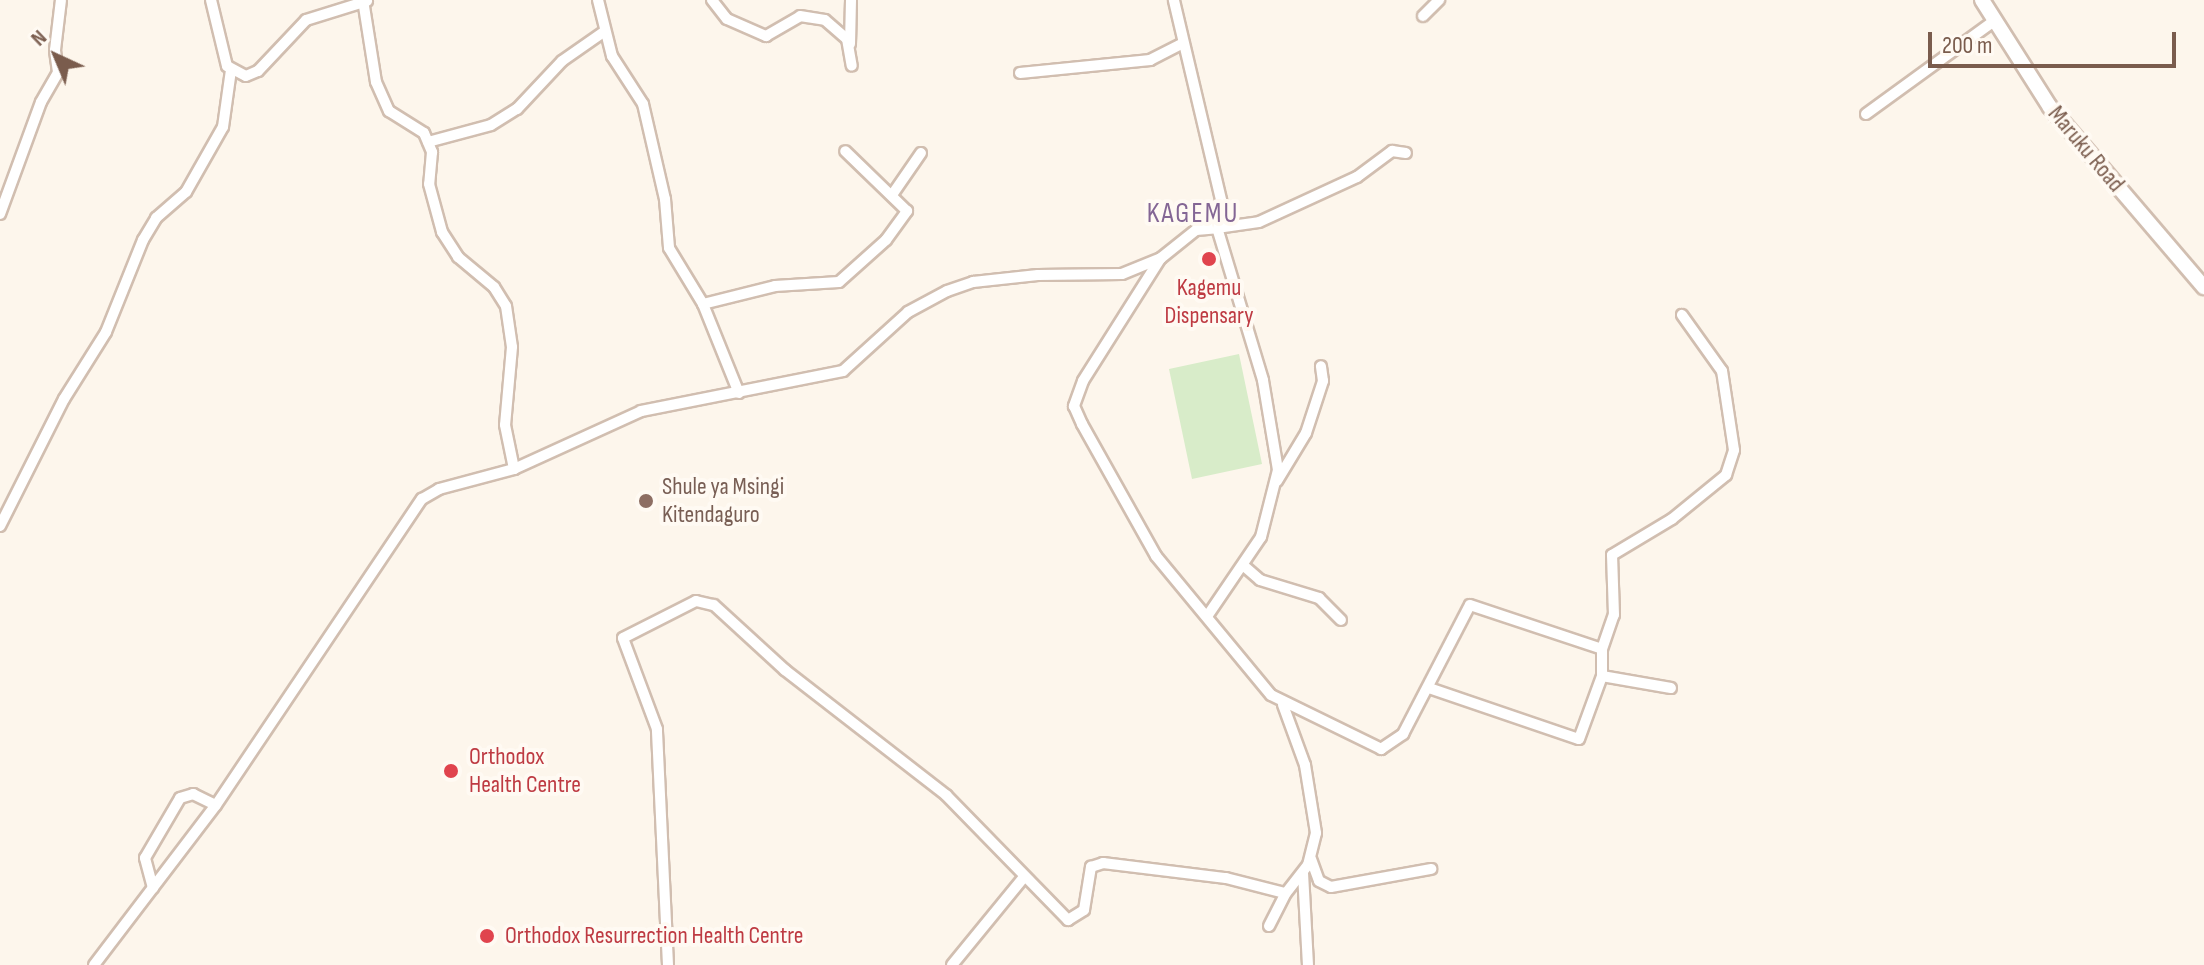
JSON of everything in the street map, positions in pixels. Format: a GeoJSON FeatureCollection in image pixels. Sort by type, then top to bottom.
{"type":"FeatureCollection","features":[{"type":"Feature","properties":{"kind":"street"},"geometry":{"type":"LineString","coordinates":[[0,214],[41,102],[58,72],[55,50],[61,0]]}},
{"type":"Feature","properties":{"kind":"street"},"geometry":{"type":"LineString","coordinates":[[0,526],[64,399],[106,332],[143,240],[156,218],[186,192],[223,127],[231,70],[211,0]]}},
{"type":"Feature","properties":{"kind":"street"},"geometry":{"type":"LineString","coordinates":[[598,0],[617,65],[643,104],[665,199],[669,248],[703,304],[739,393]]}},
{"type":"Feature","properties":{"kind":"street"},"geometry":{"type":"LineString","coordinates":[[712,0],[727,19],[757,34],[770,36],[806,15],[825,20],[850,46]]}},
{"type":"Feature","properties":{"kind":"street"},"geometry":{"type":"LineString","coordinates":[[851,0],[852,66]]}},
{"type":"Feature","properties":{"kind":"street"},"geometry":{"type":"LineString","coordinates":[[1174,0],[1223,208],[1217,228],[1269,407],[1277,481]]}},
{"type":"Feature","properties":{"kind":"street"},"geometry":{"type":"LineString","coordinates":[[1423,16],[1439,0]]}},
{"type":"Feature","properties":{"kind":"street","name":"Maruku Road"},"geometry":{"type":"LineString","coordinates":[[1982,0],[2069,131],[2204,287]]}},
{"type":"Feature","properties":{"kind":"street"},"geometry":{"type":"LineString","coordinates":[[231,70],[252,75],[306,20],[365,1],[376,82],[389,111],[412,123],[428,142],[429,184],[442,232],[458,257],[494,287],[506,306],[512,347],[505,425],[514,469]]}},
{"type":"Feature","properties":{"kind":"street"},"geometry":{"type":"LineString","coordinates":[[1866,114],[1994,21]]}},
{"type":"Feature","properties":{"kind":"street"},"geometry":{"type":"LineString","coordinates":[[428,142],[491,125],[517,109],[571,53],[605,31]]}},
{"type":"Feature","properties":{"kind":"street"},"geometry":{"type":"LineString","coordinates":[[1020,73],[1150,60],[1166,56],[1182,44]]}},
{"type":"Feature","properties":{"kind":"street"},"geometry":{"type":"LineString","coordinates":[[703,304],[750,290],[841,281],[906,217],[906,209],[845,151]]}},
{"type":"Feature","properties":{"kind":"street"},"geometry":{"type":"LineString","coordinates":[[94,965],[216,805],[414,507],[439,489],[514,469],[631,415],[843,371],[908,312],[973,282],[1038,275],[1122,274],[1161,258],[1196,230],[1259,222],[1357,177],[1392,151],[1406,153]]}},
{"type":"Feature","properties":{"kind":"street"},"geometry":{"type":"LineString","coordinates":[[892,195],[921,153]]}},
{"type":"Feature","properties":{"kind":"street"},"geometry":{"type":"LineString","coordinates":[[1161,258],[1083,381],[1074,406],[1156,556],[1283,705],[1305,765],[1316,820],[1303,873],[1308,965]]}},
{"type":"Feature","properties":{"kind":"street"},"geometry":{"type":"LineString","coordinates":[[1429,688],[1579,739],[1602,676],[1602,649],[1614,615],[1612,555],[1707,494],[1726,475],[1732,460],[1720,362],[1682,315]]}},
{"type":"Feature","properties":{"kind":"street"},"geometry":{"type":"LineString","coordinates":[[1208,615],[1244,566],[1265,529],[1277,481],[1306,433],[1323,381],[1321,366]]}},
{"type":"Feature","properties":{"kind":"street"},"geometry":{"type":"LineString","coordinates":[[1244,566],[1260,580],[1319,598],[1341,620]]}},
{"type":"Feature","properties":{"kind":"street"},"geometry":{"type":"LineString","coordinates":[[668,965],[657,729],[623,638],[696,601],[714,605],[785,670],[946,795],[1070,921],[1084,910],[1091,867],[1103,863],[1226,878],[1285,893]]}},
{"type":"Feature","properties":{"kind":"street"},"geometry":{"type":"LineString","coordinates":[[1283,705],[1384,749],[1403,734],[1470,605],[1602,649]]}},
{"type":"Feature","properties":{"kind":"street"},"geometry":{"type":"LineString","coordinates":[[1602,676],[1671,688]]}},
{"type":"Feature","properties":{"kind":"street"},"geometry":{"type":"LineString","coordinates":[[153,888],[145,865],[147,852],[180,798],[192,793],[216,805]]}},
{"type":"Feature","properties":{"kind":"street"},"geometry":{"type":"LineString","coordinates":[[1309,853],[1319,881],[1331,887],[1431,869]]}},
{"type":"Feature","properties":{"kind":"street"},"geometry":{"type":"LineString","coordinates":[[1269,926],[1285,893],[1303,873]]}},
{"type":"Feature","properties":{"kind":"street"},"geometry":{"type":"LineString","coordinates":[[952,965],[1024,877]]}},
{"type":"Feature","properties":{"kind":"green space"},"geometry":{"type":"Polygon","coordinates":[[[1239,354],[1262,464],[1192,479],[1169,369],[1239,354]]]}},
{"type":"Feature","properties":{"kind":"place","name":"Kagemu Dispensary"},"geometry":{"type":"Point","coordinates":[1209,259]}},
{"type":"Feature","properties":{"kind":"place","name":"Shule ya Msingi Kitendaguro"},"geometry":{"type":"Point","coordinates":[646,501]}},
{"type":"Feature","properties":{"kind":"place","name":"Orthodox Health Centre"},"geometry":{"type":"Point","coordinates":[451,771]}},
{"type":"Feature","properties":{"kind":"place","name":"Orthodox Resurrection Health Centre"},"geometry":{"type":"Point","coordinates":[487,936]}},
{"type":"Feature","properties":{"kind":"district","name":"KAGEMU"},"geometry":{"type":"Point","coordinates":[1193,214]}}]}
